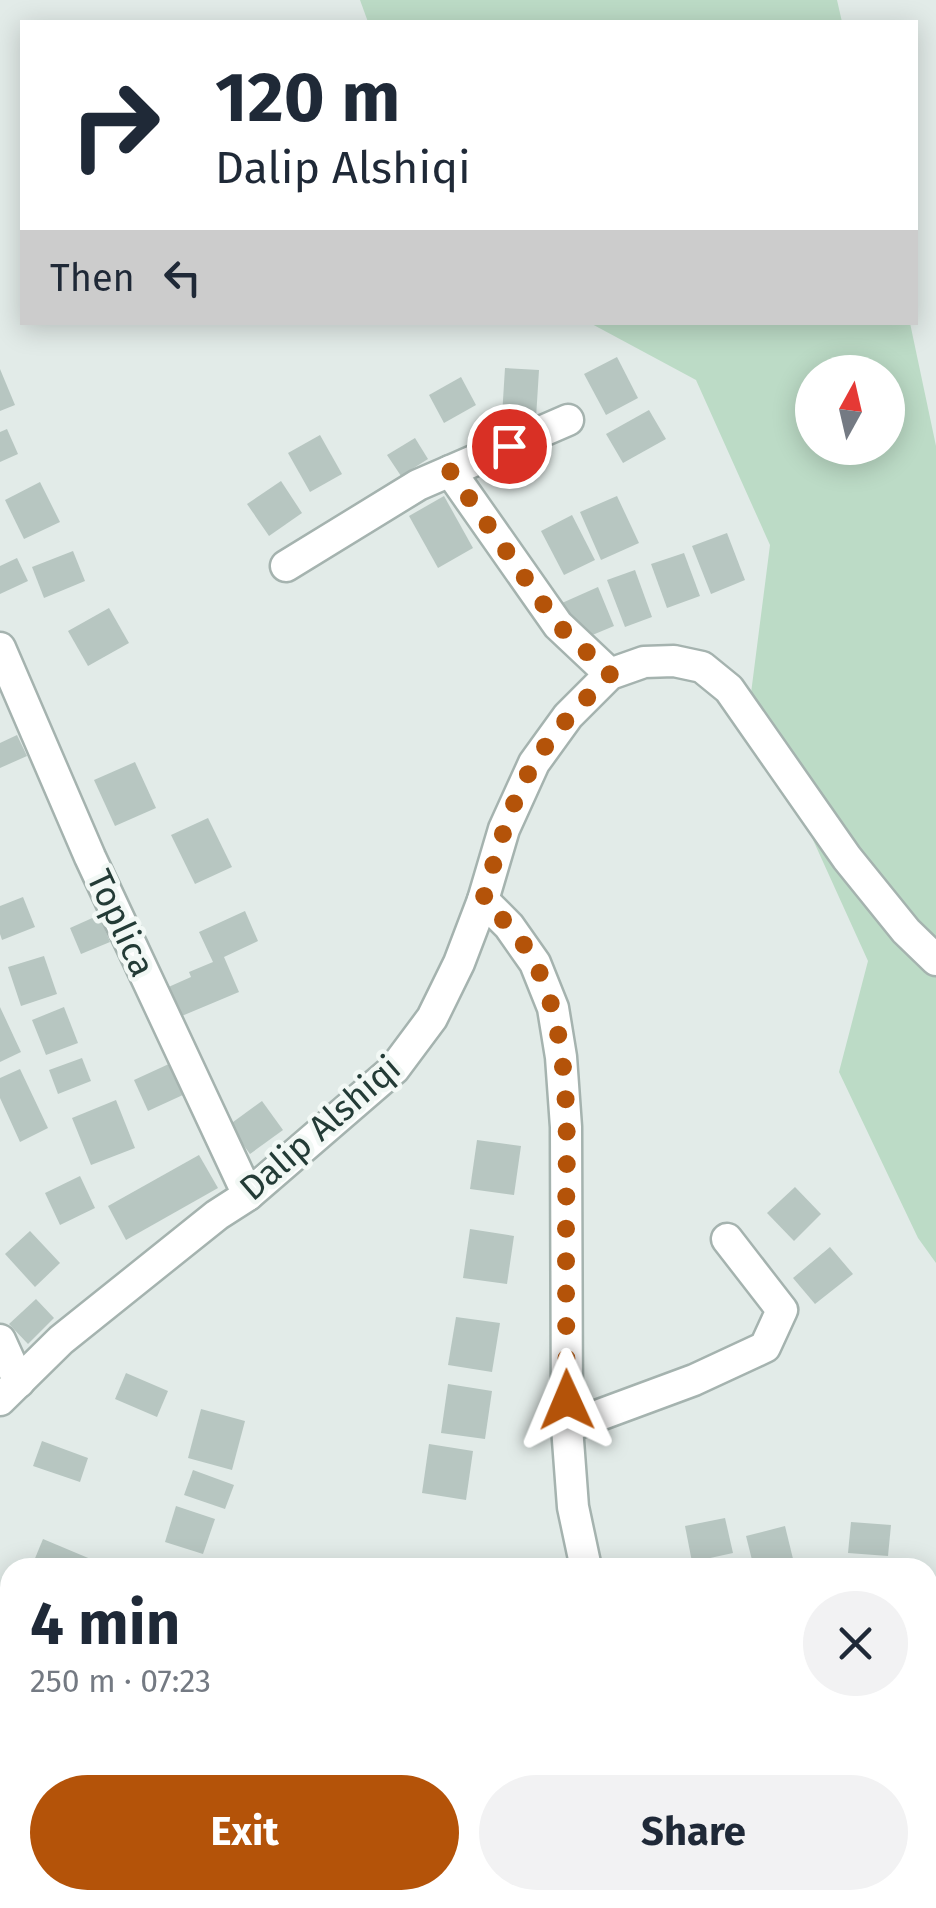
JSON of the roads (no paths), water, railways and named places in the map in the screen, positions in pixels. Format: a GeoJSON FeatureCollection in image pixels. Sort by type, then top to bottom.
{"type":"FeatureCollection","features":[{"type":"Feature","properties":{"kind":"street"},"geometry":{"type":"LineString","coordinates":[[286,566],[418,485],[568,420]]}},
{"type":"Feature","properties":{"kind":"street"},"geometry":{"type":"LineString","coordinates":[[450,471],[558,625],[610,674],[644,662],[674,661],[702,667],[729,688],[846,858],[906,931],[936,960]]}},
{"type":"Feature","properties":{"kind":"street","name":"Toplica"},"geometry":{"type":"LineString","coordinates":[[0,648],[90,857],[248,1194]]}},
{"type":"Feature","properties":{"kind":"street","name":"Dalip Alshiqi"},"geometry":{"type":"LineString","coordinates":[[9,1391],[75,1328],[217,1214],[248,1194],[394,1069],[432,1018],[459,964],[504,828],[534,763],[568,716],[610,674]]}},
{"type":"Feature","properties":{"kind":"street"},"geometry":{"type":"LineString","coordinates":[[483,900],[509,926],[536,963],[553,1008],[562,1056],[566,1127],[567,1427],[574,1508],[584,1558]]}},
{"type":"Feature","properties":{"kind":"street"},"geometry":{"type":"LineString","coordinates":[[567,1427],[694,1380],[766,1346],[782,1310],[727,1240]]}},
{"type":"Feature","properties":{"kind":"street"},"geometry":{"type":"LineString","coordinates":[[0,1340],[9,1391]]}}]}
